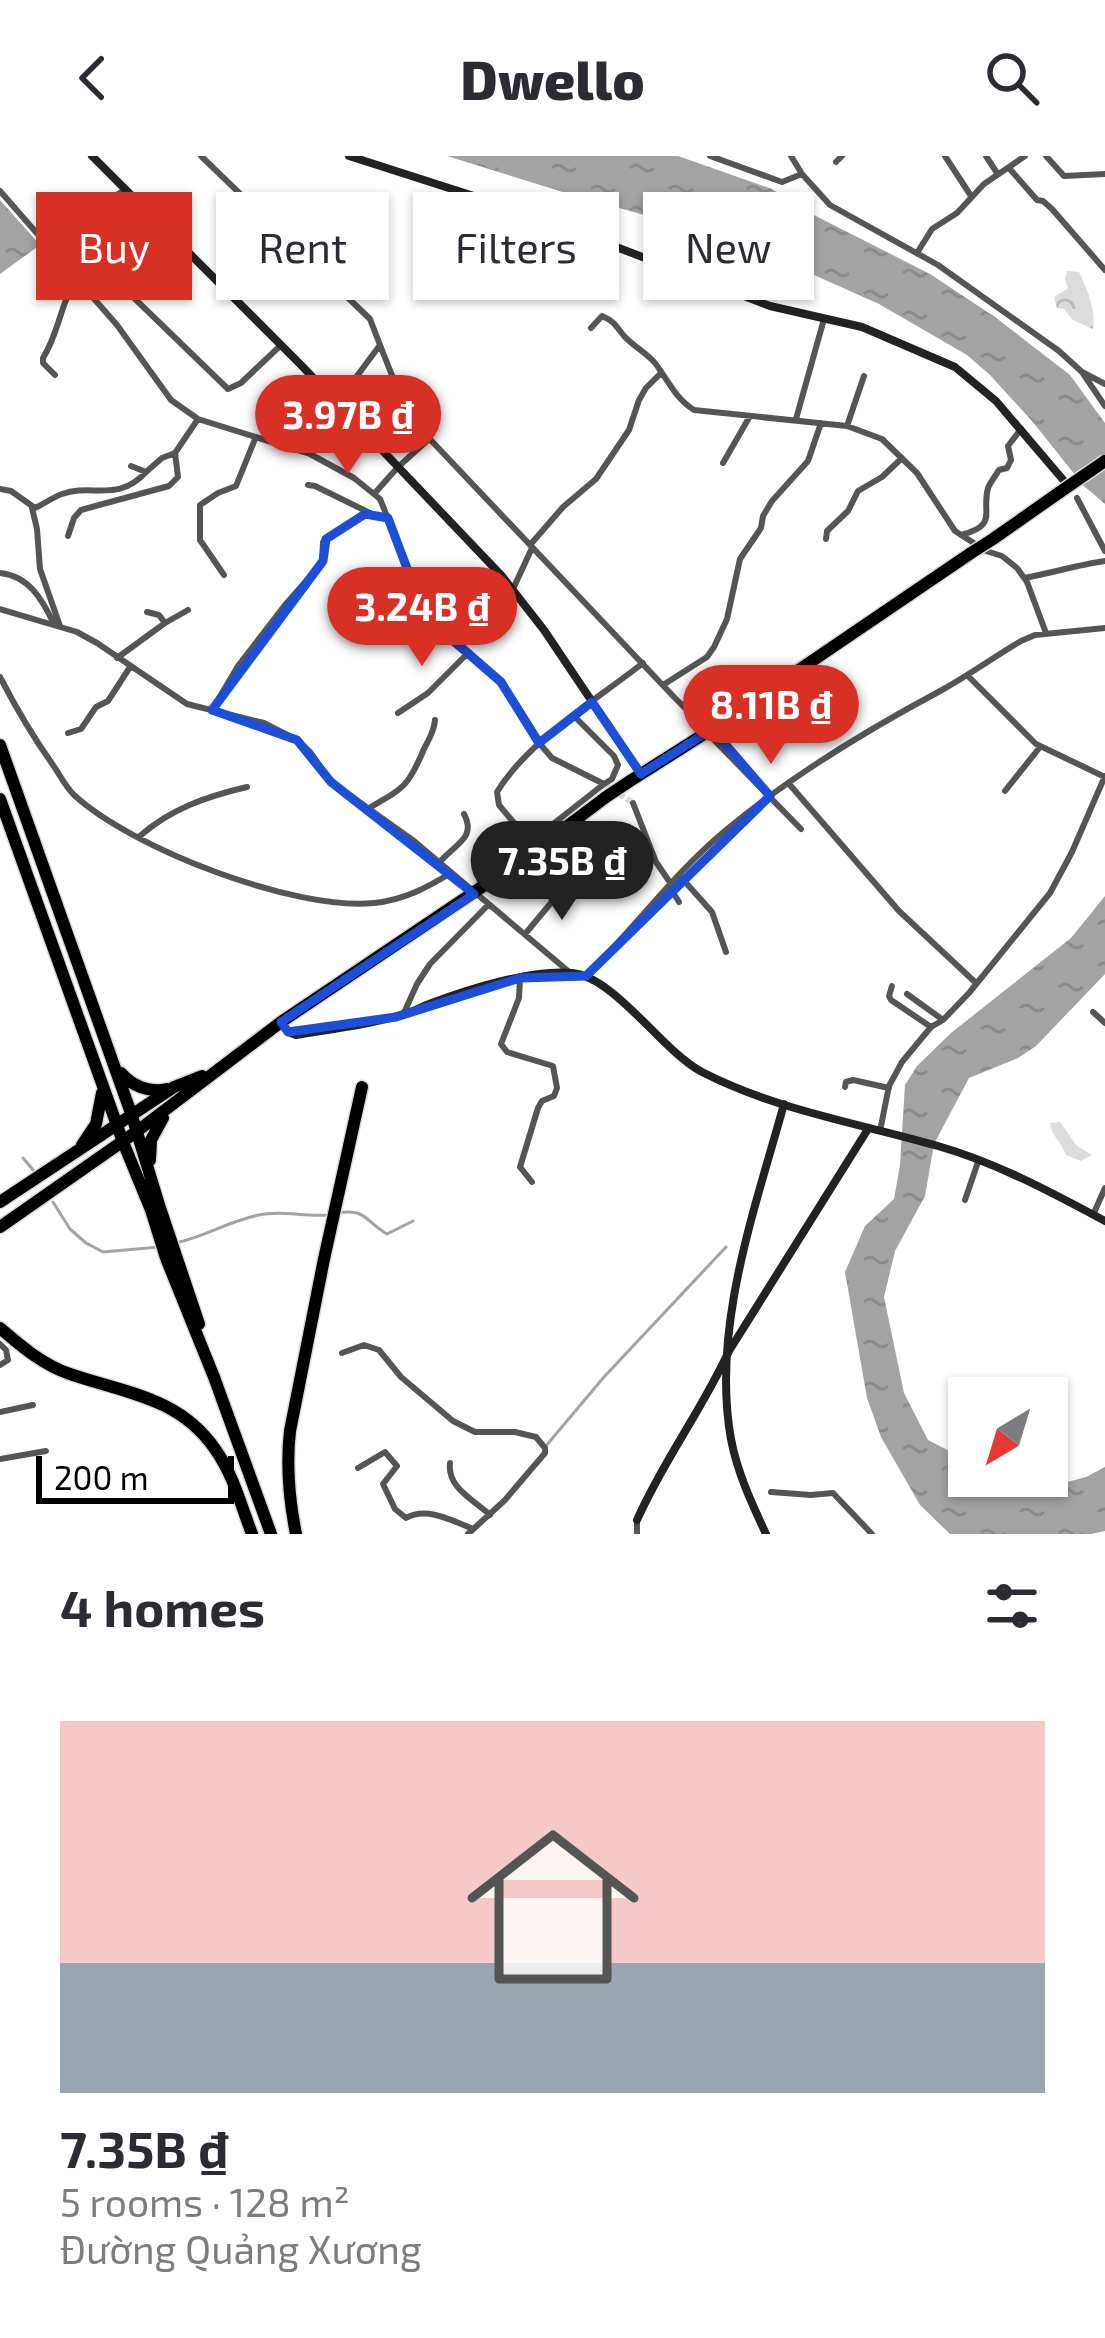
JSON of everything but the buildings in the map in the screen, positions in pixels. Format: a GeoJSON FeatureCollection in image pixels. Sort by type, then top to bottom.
{"type":"FeatureCollection","features":[{"type":"Feature","properties":{"kind":"highway"},"geometry":{"type":"LineString","coordinates":[[0,1202],[133,1116],[214,1071],[509,869],[579,818],[605,791],[712,729],[1105,461]]}},
{"type":"Feature","properties":{"kind":"highway"},"geometry":{"type":"LineString","coordinates":[[0,745],[133,1116],[160,1208]]}},
{"type":"Feature","properties":{"kind":"highway"},"geometry":{"type":"LineString","coordinates":[[0,799],[123,1142],[165,1234]]}},
{"type":"Feature","properties":{"kind":"highway"},"geometry":{"type":"LineString","coordinates":[[103,1034],[129,1082],[177,1093]]}},
{"type":"Feature","properties":{"kind":"highway"},"geometry":{"type":"LineString","coordinates":[[54,1167],[90,1138],[101,1111],[103,1098],[87,1040]]}},
{"type":"Feature","properties":{"kind":"highway"},"geometry":{"type":"LineString","coordinates":[[296,1534],[289,1498],[290,1430],[361,1089]]}},
{"type":"Feature","properties":{"kind":"highway"},"geometry":{"type":"LineString","coordinates":[[0,1227],[123,1142],[177,1093]]}},
{"type":"Feature","properties":{"kind":"highway"},"geometry":{"type":"LineString","coordinates":[[177,1093],[151,1140],[151,1172],[172,1258],[271,1534]]}},
{"type":"Feature","properties":{"kind":"highway"},"geometry":{"type":"LineString","coordinates":[[0,1328],[51,1366],[139,1393],[181,1414],[201,1431],[224,1464],[252,1534]]}},
{"type":"Feature","properties":{"kind":"street"},"geometry":{"type":"LineString","coordinates":[[92,156],[281,345],[513,590],[592,702],[636,777]]}},
{"type":"Feature","properties":{"kind":"street"},"geometry":{"type":"LineString","coordinates":[[201,156],[370,319],[408,416],[663,685],[712,729],[711,737],[801,829]]}},
{"type":"Feature","properties":{"kind":"street"},"geometry":{"type":"LineString","coordinates":[[350,156],[533,215],[770,306],[862,327],[955,368],[996,401],[1062,487]]}},
{"type":"Feature","properties":{"kind":"street"},"geometry":{"type":"LineString","coordinates":[[710,156],[782,182],[802,174]]}},
{"type":"Feature","properties":{"kind":"street"},"geometry":{"type":"LineString","coordinates":[[790,156],[830,205],[917,253],[1105,384]]}},
{"type":"Feature","properties":{"kind":"street"},"geometry":{"type":"LineString","coordinates":[[945,156],[971,196]]}},
{"type":"Feature","properties":{"kind":"street"},"geometry":{"type":"LineString","coordinates":[[986,156],[998,175]]}},
{"type":"Feature","properties":{"kind":"street"},"geometry":{"type":"LineString","coordinates":[[917,253],[932,229],[1025,156]]}},
{"type":"Feature","properties":{"kind":"street"},"geometry":{"type":"LineString","coordinates":[[1046,156],[1064,176],[1105,174]]}},
{"type":"Feature","properties":{"kind":"street"},"geometry":{"type":"LineString","coordinates":[[1009,168],[1105,270]]}},
{"type":"Feature","properties":{"kind":"street"},"geometry":{"type":"LineString","coordinates":[[126,189],[74,223],[70,236],[228,389],[241,383],[281,345]]}},
{"type":"Feature","properties":{"kind":"street"},"geometry":{"type":"LineString","coordinates":[[0,191],[36,234]]}},
{"type":"Feature","properties":{"kind":"street"},"geometry":{"type":"LineString","coordinates":[[56,376],[43,358],[64,300]]}},
{"type":"Feature","properties":{"kind":"street"},"geometry":{"type":"LineString","coordinates":[[93,300],[171,400],[198,419],[310,454],[354,478],[380,499],[425,616],[501,682],[540,744],[559,764],[605,791]]}},
{"type":"Feature","properties":{"kind":"street"},"geometry":{"type":"LineString","coordinates":[[591,328],[602,316],[611,320],[657,366],[682,403],[694,410],[847,426],[882,439],[917,473],[955,531],[1017,568],[1046,633]]}},
{"type":"Feature","properties":{"kind":"street"},"geometry":{"type":"LineString","coordinates":[[796,419],[825,317]]}},
{"type":"Feature","properties":{"kind":"street"},"geometry":{"type":"LineString","coordinates":[[310,454],[380,345]]}},
{"type":"Feature","properties":{"kind":"street"},"geometry":{"type":"LineString","coordinates":[[1082,372],[1105,406]]}},
{"type":"Feature","properties":{"kind":"street"},"geometry":{"type":"LineString","coordinates":[[513,590],[531,547],[563,507],[596,479],[629,430],[639,400],[660,374]]}},
{"type":"Feature","properties":{"kind":"street"},"geometry":{"type":"LineString","coordinates":[[847,426],[864,376]]}},
{"type":"Feature","properties":{"kind":"street"},"geometry":{"type":"LineString","coordinates":[[723,463],[750,416]]}},
{"type":"Feature","properties":{"kind":"street"},"geometry":{"type":"LineString","coordinates":[[32,507],[65,492],[124,488],[175,453],[198,419]]}},
{"type":"Feature","properties":{"kind":"street"},"geometry":{"type":"LineString","coordinates":[[663,685],[707,657],[714,647],[727,619],[740,559],[761,529],[772,502],[811,457],[821,423]]}},
{"type":"Feature","properties":{"kind":"street"},"geometry":{"type":"LineString","coordinates":[[961,535],[982,526],[988,515],[988,486],[999,470],[1007,468],[1011,460],[1008,446],[1021,429]]}},
{"type":"Feature","properties":{"kind":"street"},"geometry":{"type":"LineString","coordinates":[[224,575],[200,540],[200,506],[236,486],[255,438]]}},
{"type":"Feature","properties":{"kind":"street"},"geometry":{"type":"LineString","coordinates":[[374,494],[429,439]]}},
{"type":"Feature","properties":{"kind":"street"},"geometry":{"type":"LineString","coordinates":[[68,536],[81,510],[169,486],[178,477],[175,453]]}},
{"type":"Feature","properties":{"kind":"street"},"geometry":{"type":"LineString","coordinates":[[826,538],[858,491],[902,458]]}},
{"type":"Feature","properties":{"kind":"street"},"geometry":{"type":"LineString","coordinates":[[131,466],[146,472]]}},
{"type":"Feature","properties":{"kind":"street"},"geometry":{"type":"LineString","coordinates":[[308,485],[374,515]]}},
{"type":"Feature","properties":{"kind":"street"},"geometry":{"type":"LineString","coordinates":[[0,489],[11,491],[32,507],[40,569],[58,613],[57,625]]}},
{"type":"Feature","properties":{"kind":"street"},"geometry":{"type":"LineString","coordinates":[[1077,498],[1104,546]]}},
{"type":"Feature","properties":{"kind":"street"},"geometry":{"type":"LineString","coordinates":[[212,710],[238,666],[322,563],[326,538],[365,514],[388,518]]}},
{"type":"Feature","properties":{"kind":"street"},"geometry":{"type":"LineString","coordinates":[[1024,578],[1105,561]]}},
{"type":"Feature","properties":{"kind":"street"},"geometry":{"type":"LineString","coordinates":[[0,573],[25,581],[57,625]]}},
{"type":"Feature","properties":{"kind":"street"},"geometry":{"type":"LineString","coordinates":[[0,610],[57,625],[98,643],[187,704],[264,723],[297,740],[332,782],[440,862],[570,973]]}},
{"type":"Feature","properties":{"kind":"street"},"geometry":{"type":"LineString","coordinates":[[117,658],[188,610]]}},
{"type":"Feature","properties":{"kind":"street"},"geometry":{"type":"LineString","coordinates":[[147,612],[159,615],[165,623]]}},
{"type":"Feature","properties":{"kind":"street"},"geometry":{"type":"LineString","coordinates":[[586,976],[721,834],[876,724],[1021,641],[1046,633],[1105,628]]}},
{"type":"Feature","properties":{"kind":"street"},"geometry":{"type":"LineString","coordinates":[[398,713],[428,693],[468,653]]}},
{"type":"Feature","properties":{"kind":"street"},"geometry":{"type":"LineString","coordinates":[[518,856],[515,824],[500,805],[497,792],[504,781],[540,744],[643,663]]}},
{"type":"Feature","properties":{"kind":"street"},"geometry":{"type":"LineString","coordinates":[[68,733],[81,730],[130,667]]}},
{"type":"Feature","properties":{"kind":"street"},"geometry":{"type":"LineString","coordinates":[[883,1132],[889,1088],[902,1062],[976,983],[1050,893],[1105,777],[1040,746],[967,675]]}},
{"type":"Feature","properties":{"kind":"street"},"geometry":{"type":"LineString","coordinates":[[0,677],[34,741],[64,784],[99,813],[194,863],[257,886],[330,902],[366,904],[416,893],[451,873]]}},
{"type":"Feature","properties":{"kind":"street"},"geometry":{"type":"LineString","coordinates":[[509,869],[505,863],[511,856],[518,856],[538,835],[605,791],[618,765],[574,716]]}},
{"type":"Feature","properties":{"kind":"street"},"geometry":{"type":"LineString","coordinates":[[369,808],[405,788],[434,733],[435,720]]}},
{"type":"Feature","properties":{"kind":"street"},"geometry":{"type":"LineString","coordinates":[[1005,791],[1040,746]]}},
{"type":"Feature","properties":{"kind":"street"},"geometry":{"type":"LineString","coordinates":[[790,784],[899,911],[976,983]]}},
{"type":"Feature","properties":{"kind":"street"},"geometry":{"type":"LineString","coordinates":[[140,836],[189,805],[247,787]]}},
{"type":"Feature","properties":{"kind":"street"},"geometry":{"type":"LineString","coordinates":[[633,803],[656,862],[679,902]]}},
{"type":"Feature","properties":{"kind":"street"},"geometry":{"type":"LineString","coordinates":[[440,862],[468,835],[464,814]]}},
{"type":"Feature","properties":{"kind":"street"},"geometry":{"type":"LineString","coordinates":[[579,818],[602,844],[596,849]]}},
{"type":"Feature","properties":{"kind":"street"},"geometry":{"type":"LineString","coordinates":[[638,856],[650,848]]}},
{"type":"Feature","properties":{"kind":"street"},"geometry":{"type":"LineString","coordinates":[[679,875],[712,912],[726,952]]}},
{"type":"Feature","properties":{"kind":"street"},"geometry":{"type":"LineString","coordinates":[[525,934],[566,885]]}},
{"type":"Feature","properties":{"kind":"street"},"geometry":{"type":"LineString","coordinates":[[403,1015],[430,964],[488,905]]}},
{"type":"Feature","properties":{"kind":"street"},"geometry":{"type":"LineString","coordinates":[[281,1022],[296,1035],[403,1015],[520,978],[586,976],[694,1069],[737,1090],[979,1159],[1105,1221]]}},
{"type":"Feature","properties":{"kind":"street"},"geometry":{"type":"LineString","coordinates":[[520,978],[519,998],[502,1047],[553,1066],[557,1088],[538,1108],[522,1153],[520,1167],[532,1182]]}},
{"type":"Feature","properties":{"kind":"street"},"geometry":{"type":"LineString","coordinates":[[892,986],[891,1000],[931,1028]]}},
{"type":"Feature","properties":{"kind":"street"},"geometry":{"type":"LineString","coordinates":[[907,994],[943,1020]]}},
{"type":"Feature","properties":{"kind":"street"},"geometry":{"type":"LineString","coordinates":[[1093,1012],[1105,1024]]}},
{"type":"Feature","properties":{"kind":"street"},"geometry":{"type":"LineString","coordinates":[[845,1087],[853,1080],[889,1088]]}},
{"type":"Feature","properties":{"kind":"street"},"geometry":{"type":"LineString","coordinates":[[766,1534],[748,1497],[731,1440],[729,1326],[740,1265],[784,1104]]}},
{"type":"Feature","properties":{"kind":"street"},"geometry":{"type":"LineString","coordinates":[[633,1534],[650,1490],[712,1389],[729,1351],[868,1129]]}},
{"type":"Feature","properties":{"kind":"street"},"geometry":{"type":"LineString","coordinates":[[964,1200],[979,1159]]}},
{"type":"Feature","properties":{"kind":"street"},"geometry":{"type":"LineString","coordinates":[[1093,1215],[1105,1188]]}},
{"type":"Feature","properties":{"kind":"street"},"geometry":{"type":"LineString","coordinates":[[0,1344],[8,1360],[0,1366]]}},
{"type":"Feature","properties":{"kind":"street"},"geometry":{"type":"LineString","coordinates":[[343,1353],[364,1345],[379,1350],[401,1377],[453,1421],[475,1432],[536,1437],[545,1448],[470,1532],[428,1513],[406,1518],[400,1513],[382,1484],[397,1466],[385,1452],[358,1468]]}},
{"type":"Feature","properties":{"kind":"street"},"geometry":{"type":"LineString","coordinates":[[0,1412],[33,1405]]}},
{"type":"Feature","properties":{"kind":"street"},"geometry":{"type":"LineString","coordinates":[[0,1459],[46,1451]]}},
{"type":"Feature","properties":{"kind":"street"},"geometry":{"type":"LineString","coordinates":[[450,1463],[449,1472],[458,1488],[490,1515]]}},
{"type":"Feature","properties":{"kind":"street"},"geometry":{"type":"LineString","coordinates":[[633,1534],[650,1490]]}},
{"type":"Feature","properties":{"kind":"street"},"geometry":{"type":"LineString","coordinates":[[771,1492],[833,1493],[872,1534]]}},
{"type":"Feature","properties":{"kind":"highlighted area"},"geometry":{"type":"Polygon","coordinates":[[[365,514],[388,518],[425,616],[501,682],[539,743],[592,702],[641,774],[712,729],[770,796],[586,976],[520,978],[396,1017],[288,1032],[281,1022],[474,894],[331,782],[297,740],[212,710],[323,561],[326,539],[365,514]]]}},
{"type":"Feature","properties":{"kind":"green space"},"geometry":{"type":"Polygon","coordinates":[[[1067,271],[1079,272],[1092,307],[1093,329],[1057,308],[1054,297],[1068,288],[1067,271]]]}},
{"type":"Feature","properties":{"kind":"green space"},"geometry":{"type":"Polygon","coordinates":[[[1060,1122],[1077,1146],[1092,1155],[1081,1161],[1066,1155],[1050,1123],[1060,1122]]]}},
{"type":"Feature","properties":{"kind":"water"},"geometry":{"type":"Polygon","coordinates":[[[447,156],[678,156],[777,192],[643,192],[643,215],[619,208],[619,192],[563,192],[447,156]]]}},
{"type":"Feature","properties":{"kind":"water"},"geometry":{"type":"Polygon","coordinates":[[[0,200],[36,240],[36,248],[0,274],[0,200]]]}},
{"type":"Feature","properties":{"kind":"water"},"geometry":{"type":"Polygon","coordinates":[[[814,215],[930,274],[1070,375],[1105,423],[1105,504],[1084,486],[990,375],[967,355],[879,304],[814,275],[814,215]]]}},
{"type":"Feature","properties":{"kind":"water"},"geometry":{"type":"Polygon","coordinates":[[[1105,896],[1105,974],[1036,1046],[969,1078],[934,1144],[925,1196],[895,1251],[884,1297],[904,1393],[928,1440],[948,1450],[948,1497],[1068,1497],[1068,1482],[1105,1467],[1105,1531],[950,1534],[920,1505],[881,1437],[867,1398],[845,1272],[865,1226],[894,1199],[905,1085],[917,1066],[951,1033],[1071,938],[1105,896]]]}},
{"type":"Feature","properties":{"kind":"waterway"},"geometry":{"type":"LineString","coordinates":[[23,1158],[34,1171]]}},
{"type":"Feature","properties":{"kind":"waterway"},"geometry":{"type":"LineString","coordinates":[[53,1202],[70,1229],[103,1252],[159,1247]]}},
{"type":"Feature","properties":{"kind":"waterway"},"geometry":{"type":"LineString","coordinates":[[337,1213],[360,1214],[387,1234],[413,1221]]}},
{"type":"Feature","properties":{"kind":"waterway"},"geometry":{"type":"LineString","coordinates":[[175,1243],[259,1215],[327,1215]]}},
{"type":"Feature","properties":{"kind":"waterway"},"geometry":{"type":"LineString","coordinates":[[545,1447],[726,1247]]}},
{"type":"Feature","properties":{"kind":"tunnel"},"geometry":{"type":"LineString","coordinates":[[604,784],[633,803]]}}]}
